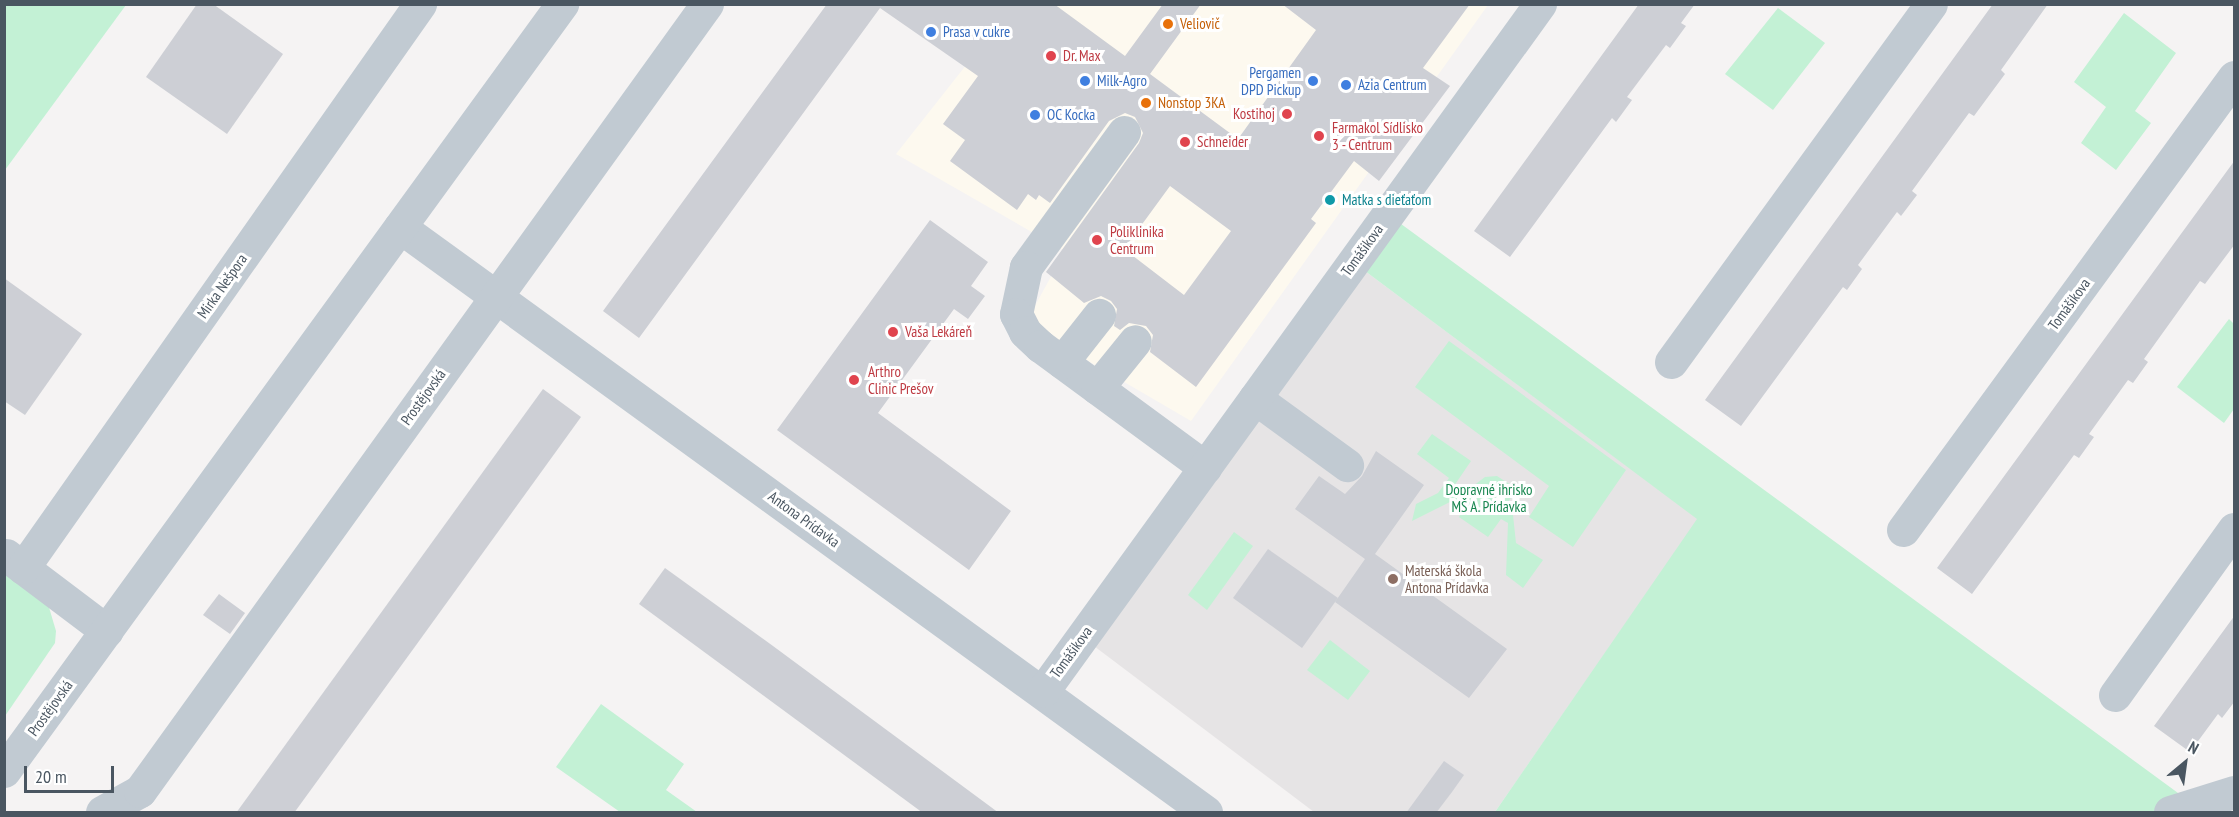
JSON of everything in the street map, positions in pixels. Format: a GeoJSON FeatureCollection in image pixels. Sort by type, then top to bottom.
{"type":"FeatureCollection","features":[{"type":"Feature","properties":{"kind":"street","name":"Mirka Nešpora"},"geometry":{"type":"LineString","coordinates":[[107,631],[14,561],[420,4]]}},
{"type":"Feature","properties":{"kind":"street","name":"Prostějovská"},"geometry":{"type":"LineString","coordinates":[[4,771],[562,4]]}},
{"type":"Feature","properties":{"kind":"street","name":"Prostějovská"},"geometry":{"type":"LineString","coordinates":[[102,813],[140,790],[707,4]]}},
{"type":"Feature","properties":{"kind":"street","name":"Tomášikova"},"geometry":{"type":"LineString","coordinates":[[1042,691],[1540,4]]}},
{"type":"Feature","properties":{"kind":"street"},"geometry":{"type":"LineString","coordinates":[[1671,362],[1931,4]]}},
{"type":"Feature","properties":{"kind":"street","name":"Tomášikova"},"geometry":{"type":"LineString","coordinates":[[1903,530],[2235,77]]}},
{"type":"Feature","properties":{"kind":"street"},"geometry":{"type":"LineString","coordinates":[[1124,132],[1026,267],[1016,314],[1025,332],[1062,362],[1205,467]]}},
{"type":"Feature","properties":{"kind":"street","name":"Antona Prídavka"},"geometry":{"type":"LineString","coordinates":[[400,227],[496,294],[1206,813]]}},
{"type":"Feature","properties":{"kind":"street"},"geometry":{"type":"LineString","coordinates":[[1062,362],[1099,315]]}},
{"type":"Feature","properties":{"kind":"street"},"geometry":{"type":"LineString","coordinates":[[1097,388],[1135,341]]}},
{"type":"Feature","properties":{"kind":"street"},"geometry":{"type":"LineString","coordinates":[[1254,398],[1347,465]]}},
{"type":"Feature","properties":{"kind":"street"},"geometry":{"type":"LineString","coordinates":[[2115,695],[2235,529]]}},
{"type":"Feature","properties":{"kind":"street"},"geometry":{"type":"LineString","coordinates":[[2170,813],[2235,792]]}},
{"type":"Feature","properties":{"kind":"shaded area"},"geometry":{"type":"Polygon","coordinates":[[[914,5],[1488,5],[1191,421],[1025,324],[1065,251],[896,154],[978,50],[914,5]]]}},
{"type":"Feature","properties":{"kind":"shaded area","name":"Materská škola Antona Prídavka"},"geometry":{"type":"Polygon","coordinates":[[[1361,268],[1698,519],[1495,812],[1314,812],[1086,640],[1361,268]]]}},
{"type":"Feature","properties":{"kind":"green space"},"geometry":{"type":"Polygon","coordinates":[[[4,5],[126,5],[5,170],[4,170],[4,5]]]}},
{"type":"Feature","properties":{"kind":"green space"},"geometry":{"type":"Polygon","coordinates":[[[1778,8],[1825,43],[1773,110],[1725,74],[1778,8]]]}},
{"type":"Feature","properties":{"kind":"green space"},"geometry":{"type":"Polygon","coordinates":[[[2124,13],[2176,53],[2135,111],[2151,123],[2116,170],[2081,143],[2106,107],[2074,82],[2124,13]]]}},
{"type":"Feature","properties":{"kind":"green space"},"geometry":{"type":"Polygon","coordinates":[[[1397,221],[2204,812],[1495,812],[1697,519],[1361,268],[1397,221]]]}},
{"type":"Feature","properties":{"kind":"green space"},"geometry":{"type":"Polygon","coordinates":[[[2229,319],[2234,324],[2234,409],[2224,423],[2177,387],[2229,319]]]}},
{"type":"Feature","properties":{"kind":"green space"},"geometry":{"type":"Polygon","coordinates":[[[1449,341],[1626,470],[1573,547],[1529,517],[1549,486],[1415,387],[1449,341]]]}},
{"type":"Feature","properties":{"kind":"green space","name":"Dopravné ihrisko MŠ A. Prídavka"},"geometry":{"type":"Polygon","coordinates":[[[1432,434],[1471,461],[1454,486],[1473,486],[1485,477],[1497,476],[1517,489],[1506,505],[1513,515],[1516,543],[1543,560],[1523,588],[1506,575],[1508,523],[1501,519],[1488,537],[1459,517],[1469,499],[1454,500],[1412,521],[1416,504],[1438,493],[1449,478],[1417,454],[1432,434]]]}},
{"type":"Feature","properties":{"kind":"green space"},"geometry":{"type":"Polygon","coordinates":[[[1234,532],[1253,546],[1207,610],[1188,595],[1234,532]]]}},
{"type":"Feature","properties":{"kind":"green space"},"geometry":{"type":"Polygon","coordinates":[[[5,568],[48,604],[56,631],[55,643],[5,716],[5,568]]]}},
{"type":"Feature","properties":{"kind":"green space"},"geometry":{"type":"Polygon","coordinates":[[[1330,640],[1370,671],[1348,700],[1307,670],[1330,640]]]}},
{"type":"Feature","properties":{"kind":"green space"},"geometry":{"type":"Polygon","coordinates":[[[601,704],[684,764],[666,790],[697,812],[620,812],[556,767],[601,704]]]}},
{"type":"Feature","properties":{"kind":"building"},"geometry":{"type":"Polygon","coordinates":[[[197,4],[213,4],[283,54],[227,134],[146,77],[197,4]]]}},
{"type":"Feature","properties":{"kind":"building"},"geometry":{"type":"Polygon","coordinates":[[[827,4],[1054,4],[1125,56],[1163,4],[1201,4],[1150,74],[1238,139],[1316,30],[1282,4],[1470,4],[1423,68],[1450,86],[1379,181],[1354,161],[1311,219],[1316,223],[1196,387],[1150,352],[1153,335],[1146,326],[1129,323],[1120,330],[1114,326],[1117,309],[1111,301],[1101,296],[1084,303],[1046,272],[1139,143],[1143,133],[1135,117],[1125,113],[1109,121],[1050,203],[1039,195],[1036,200],[1028,194],[1017,210],[950,161],[965,140],[943,124],[978,76],[880,8],[639,338],[603,311],[827,4]],[[1170,186],[1124,249],[1184,295],[1231,231],[1170,186]]]}},
{"type":"Feature","properties":{"kind":"building"},"geometry":{"type":"Polygon","coordinates":[[[1639,4],[1695,4],[1681,23],[1686,26],[1670,48],[1666,45],[1627,97],[1632,100],[1616,122],[1612,118],[1510,257],[1474,231],[1639,4]]]}},
{"type":"Feature","properties":{"kind":"building"},"geometry":{"type":"Polygon","coordinates":[[[1993,4],[2048,4],[2001,70],[2005,74],[1974,116],[1969,113],[1912,191],[1917,195],[1901,216],[1897,212],[1858,265],[1862,269],[1847,290],[1843,287],[1741,426],[1705,400],[1993,4]]]}},
{"type":"Feature","properties":{"kind":"building"},"geometry":{"type":"Polygon","coordinates":[[[2235,160],[2235,244],[2205,284],[2200,281],[2144,359],[2148,362],[2133,383],[2128,380],[2089,434],[2094,437],[2079,458],[2074,455],[1972,594],[1937,568],[2235,160]]]}},
{"type":"Feature","properties":{"kind":"building"},"geometry":{"type":"Polygon","coordinates":[[[930,220],[988,262],[971,286],[985,296],[968,319],[954,309],[878,413],[1011,511],[969,570],[777,430],[930,220]]]}},
{"type":"Feature","properties":{"kind":"building"},"geometry":{"type":"Polygon","coordinates":[[[4,278],[82,334],[25,415],[4,401],[4,278]]]}},
{"type":"Feature","properties":{"kind":"building"},"geometry":{"type":"Polygon","coordinates":[[[543,389],[581,417],[414,648],[294,813],[236,813],[543,389]]]}},
{"type":"Feature","properties":{"kind":"building"},"geometry":{"type":"Polygon","coordinates":[[[1376,451],[1424,485],[1375,554],[1507,649],[1469,698],[1335,602],[1365,559],[1295,509],[1319,476],[1345,494],[1362,476],[1376,451]]]}},
{"type":"Feature","properties":{"kind":"building"},"geometry":{"type":"Polygon","coordinates":[[[1268,549],[1338,598],[1302,648],[1233,598],[1268,549]]]}},
{"type":"Feature","properties":{"kind":"building"},"geometry":{"type":"Polygon","coordinates":[[[665,568],[999,813],[923,813],[639,604],[665,568]]]}},
{"type":"Feature","properties":{"kind":"building"},"geometry":{"type":"Polygon","coordinates":[[[219,594],[245,613],[230,634],[203,615],[219,594]]]}},
{"type":"Feature","properties":{"kind":"building"},"geometry":{"type":"Polygon","coordinates":[[[2235,615],[2235,701],[2222,718],[2218,714],[2190,752],[2154,726],[2235,615]]]}},
{"type":"Feature","properties":{"kind":"building"},"geometry":{"type":"Polygon","coordinates":[[[1444,761],[1464,775],[1452,792],[1436,813],[1406,813],[1444,761]]]}},
{"type":"Feature","properties":{"kind":"place","name":"Veliovič"},"geometry":{"type":"Point","coordinates":[1168,24]}},
{"type":"Feature","properties":{"kind":"place","name":"Prasa v cukre"},"geometry":{"type":"Point","coordinates":[931,32]}},
{"type":"Feature","properties":{"kind":"place","name":"Dr. Max"},"geometry":{"type":"Point","coordinates":[1051,56]}},
{"type":"Feature","properties":{"kind":"place","name":"Milk-Agro"},"geometry":{"type":"Point","coordinates":[1085,81]}},
{"type":"Feature","properties":{"kind":"place","name":"Pergamen DPD Pickup"},"geometry":{"type":"Point","coordinates":[1313,81]}},
{"type":"Feature","properties":{"kind":"place","name":"Azia Centrum"},"geometry":{"type":"Point","coordinates":[1346,85]}},
{"type":"Feature","properties":{"kind":"place","name":"Nonstop 3KA"},"geometry":{"type":"Point","coordinates":[1146,103]}},
{"type":"Feature","properties":{"kind":"place","name":"Kostihoj"},"geometry":{"type":"Point","coordinates":[1287,114]}},
{"type":"Feature","properties":{"kind":"place","name":"OC Kocka"},"geometry":{"type":"Point","coordinates":[1035,115]}},
{"type":"Feature","properties":{"kind":"place","name":"Farmakol Sídlisko 3 - Centrum"},"geometry":{"type":"Point","coordinates":[1319,136]}},
{"type":"Feature","properties":{"kind":"place","name":"Schneider"},"geometry":{"type":"Point","coordinates":[1185,142]}},
{"type":"Feature","properties":{"kind":"place","name":"Matka s dieťaťom"},"geometry":{"type":"Point","coordinates":[1330,200]}},
{"type":"Feature","properties":{"kind":"place","name":"Poliklinika Centrum"},"geometry":{"type":"Point","coordinates":[1097,240]}},
{"type":"Feature","properties":{"kind":"place","name":"Vaša Lekáreň"},"geometry":{"type":"Point","coordinates":[893,332]}},
{"type":"Feature","properties":{"kind":"place","name":"Arthro Clinic Prešov"},"geometry":{"type":"Point","coordinates":[854,380]}},
{"type":"Feature","properties":{"kind":"place","name":"Materská škola Antona Prídavka"},"geometry":{"type":"Point","coordinates":[1393,579]}}]}
